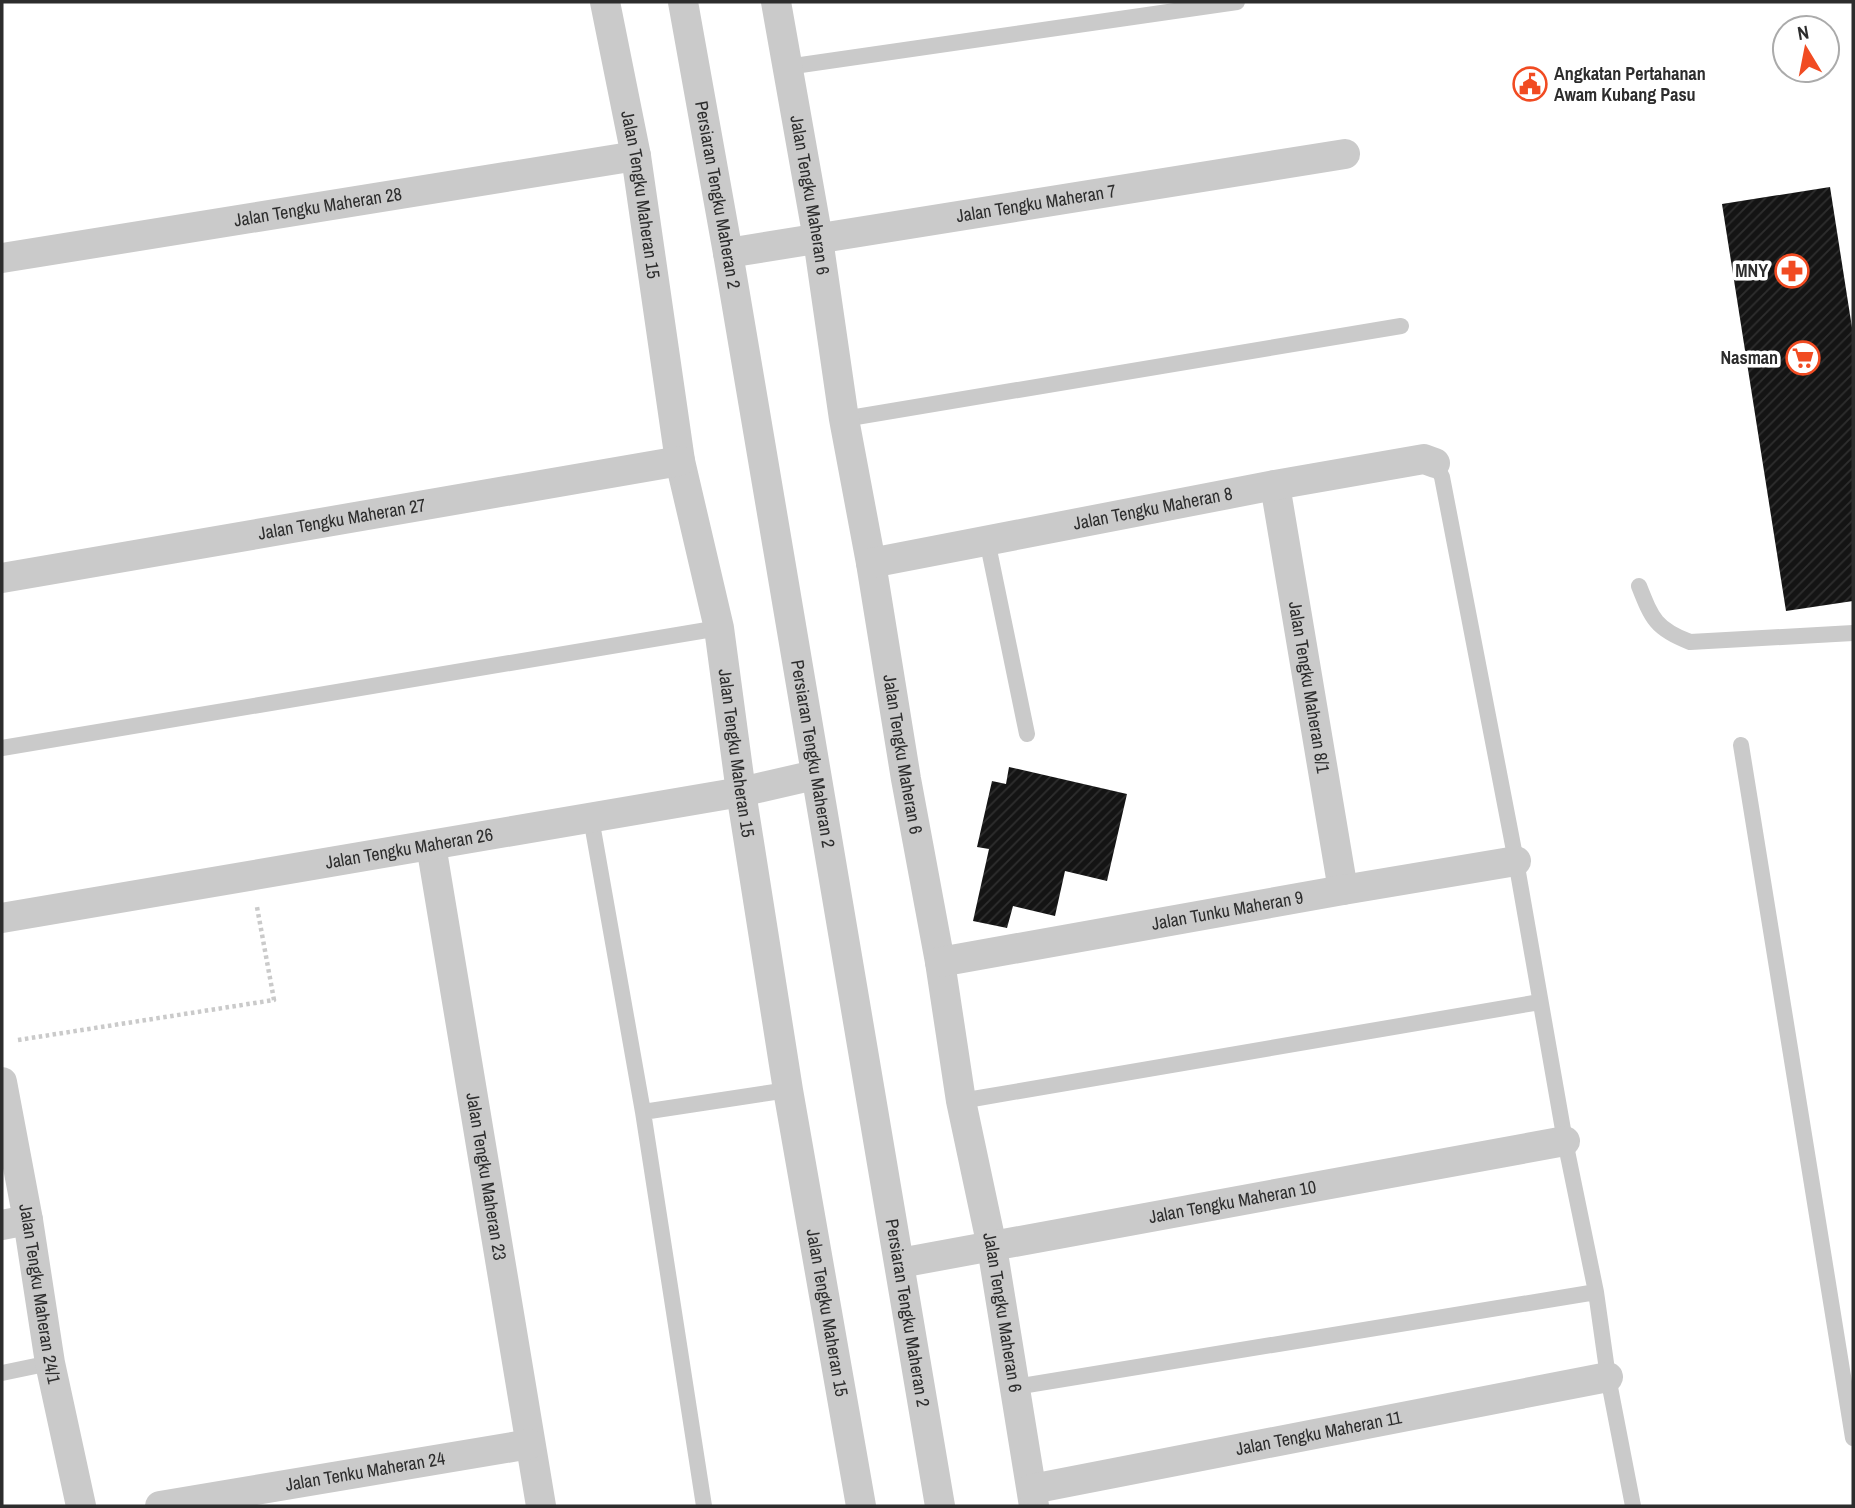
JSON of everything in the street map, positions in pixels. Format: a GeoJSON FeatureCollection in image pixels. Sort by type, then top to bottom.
{"type":"FeatureCollection","features":[{"type":"Feature","properties":{"kind":"street","name":"Jalan Tengku Maheran 15"},"geometry":{"type":"LineString","coordinates":[[606,2],[636,156],[680,461],[719,628],[741,792],[788,1090],[861,1506]]}},
{"type":"Feature","properties":{"kind":"street","name":"Persiaran Tengku Maheran 2"},"geometry":{"type":"LineString","coordinates":[[683,2],[940,1506]]}},
{"type":"Feature","properties":{"kind":"street","name":"Jalan Tengku Maheran 6"},"geometry":{"type":"LineString","coordinates":[[776,2],[818,239],[844,419],[940,962],[961,1101],[992,1247],[1033,1497]]}},
{"type":"Feature","properties":{"kind":"street","name":"Jalan Tengku Maheran 7"},"geometry":{"type":"LineString","coordinates":[[728,253],[1345,154]]}},
{"type":"Feature","properties":{"kind":"street","name":"Jalan Tengku Maheran 28"},"geometry":{"type":"LineString","coordinates":[[2,258],[636,156]]}},
{"type":"Feature","properties":{"kind":"street","name":"Jalan Tengku Maheran 8"},"geometry":{"type":"LineString","coordinates":[[871,563],[1275,485],[1424,459],[1435,463]]}},
{"type":"Feature","properties":{"kind":"street","name":"Jalan Tengku Maheran 27"},"geometry":{"type":"LineString","coordinates":[[2,578],[680,461]]}},
{"type":"Feature","properties":{"kind":"street","name":"Jalan Tengku Maheran 8/1"},"geometry":{"type":"LineString","coordinates":[[1275,485],[1343,890]]}},
{"type":"Feature","properties":{"kind":"street","name":"Jalan Tengku Maheran 26"},"geometry":{"type":"LineString","coordinates":[[2,918],[741,792],[815,775]]}},
{"type":"Feature","properties":{"kind":"street","name":"Jalan Tengku Maheran 23"},"geometry":{"type":"LineString","coordinates":[[431,845],[541,1506]]}},
{"type":"Feature","properties":{"kind":"street","name":"Jalan Tunku Maheran 9"},"geometry":{"type":"LineString","coordinates":[[940,962],[1516,861]]}},
{"type":"Feature","properties":{"kind":"street","name":"Jalan Tengku Maheran 24/1"},"geometry":{"type":"LineString","coordinates":[[2,1082],[15,1223],[50,1363],[81,1506]]}},
{"type":"Feature","properties":{"kind":"street","name":"Jalan Tengku Maheran 10"},"geometry":{"type":"LineString","coordinates":[[900,1263],[1565,1141]]}},
{"type":"Feature","properties":{"kind":"street","name":"Jalan Tengku Maheran 11"},"geometry":{"type":"LineString","coordinates":[[1033,1497],[1608,1377]]}},
{"type":"Feature","properties":{"kind":"street","name":"Jalan Tenku Maheran 24"},"geometry":{"type":"LineString","coordinates":[[160,1506],[530,1444]]}},
{"type":"Feature","properties":{"kind":"lane"},"geometry":{"type":"LineString","coordinates":[[787,67],[1237,2]]}},
{"type":"Feature","properties":{"kind":"lane"},"geometry":{"type":"LineString","coordinates":[[844,419],[1401,326]]}},
{"type":"Feature","properties":{"kind":"lane"},"geometry":{"type":"LineString","coordinates":[[1435,463],[1441,477],[1516,861],[1633,1506]]}},
{"type":"Feature","properties":{"kind":"lane"},"geometry":{"type":"LineString","coordinates":[[987,540],[1027,734]]}},
{"type":"Feature","properties":{"kind":"lane"},"geometry":{"type":"LineString","coordinates":[[1639,586],[1649,612],[1661,628],[1690,642],[1853,633]]}},
{"type":"Feature","properties":{"kind":"lane"},"geometry":{"type":"LineString","coordinates":[[2,748],[719,628]]}},
{"type":"Feature","properties":{"kind":"lane"},"geometry":{"type":"LineString","coordinates":[[1741,745],[1853,1438]]}},
{"type":"Feature","properties":{"kind":"lane"},"geometry":{"type":"LineString","coordinates":[[591,818],[643,1112],[704,1506]]}},
{"type":"Feature","properties":{"kind":"lane"},"geometry":{"type":"LineString","coordinates":[[961,1101],[1540,1002]]}},
{"type":"Feature","properties":{"kind":"lane"},"geometry":{"type":"LineString","coordinates":[[643,1112],[788,1090]]}},
{"type":"Feature","properties":{"kind":"lane"},"geometry":{"type":"LineString","coordinates":[[1015,1387],[1596,1292]]}},
{"type":"Feature","properties":{"kind":"lane"},"geometry":{"type":"LineString","coordinates":[[2,1373],[50,1363]]}},
{"type":"Feature","properties":{"kind":"path"},"geometry":{"type":"LineString","coordinates":[[18,1040],[274,1000],[252,876]]}},
{"type":"Feature","properties":{"kind":"building"},"geometry":{"type":"Polygon","coordinates":[[[1830,187],[1853,334],[1853,601],[1786,611],[1722,204],[1830,187]]]}},
{"type":"Feature","properties":{"kind":"building"},"geometry":{"type":"Polygon","coordinates":[[[1009,767],[1127,794],[1107,881],[1065,871],[1055,916],[1013,906],[1007,928],[973,921],[989,849],[977,847],[992,781],[1006,784],[1009,767]]]}},
{"type":"Feature","properties":{"kind":"place","name":"Angkatan Pertahanan Awam Kubang Pasu"},"geometry":{"type":"Point","coordinates":[1530,84]}},
{"type":"Feature","properties":{"kind":"place","name":"MNY"},"geometry":{"type":"Point","coordinates":[1792,271]}},
{"type":"Feature","properties":{"kind":"place","name":"Nasman"},"geometry":{"type":"Point","coordinates":[1803,358]}}]}
